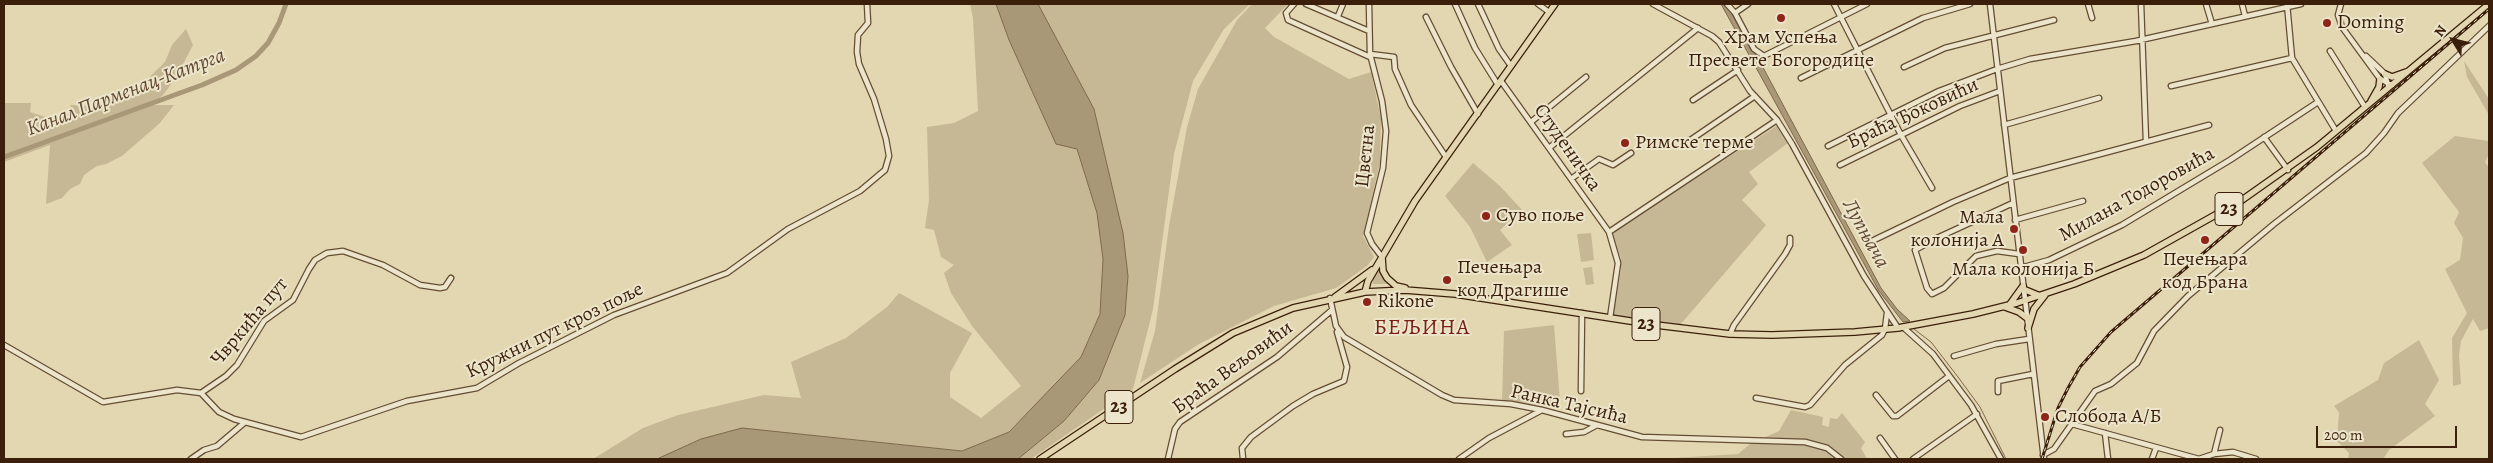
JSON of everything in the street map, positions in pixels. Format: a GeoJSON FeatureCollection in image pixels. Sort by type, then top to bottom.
{"type":"FeatureCollection","features":[{"type":"Feature","properties":{"kind":"main road"},"geometry":{"type":"LineString","coordinates":[[1366,292],[1367,284],[1377,265],[1410,209],[1555,4]]}},
{"type":"Feature","properties":{"kind":"main road","name":"23"},"geometry":{"type":"LineString","coordinates":[[1040,459],[1207,348],[1266,318],[1333,297],[1366,292],[1414,291],[1465,295],[1610,318],[1730,334],[1831,333],[1885,329],[1916,325],[2007,306],[2043,295],[2116,268],[2215,218],[2288,170],[2489,4]]}},
{"type":"Feature","properties":{"kind":"main road"},"geometry":{"type":"LineString","coordinates":[[2367,105],[2379,87],[2382,77],[2392,77],[2408,72]]}},
{"type":"Feature","properties":{"kind":"main road"},"geometry":{"type":"LineString","coordinates":[[1382,257],[1387,278],[1396,286],[1414,291]]}},
{"type":"Feature","properties":{"kind":"main road"},"geometry":{"type":"LineString","coordinates":[[1333,297],[1377,265]]}},
{"type":"Feature","properties":{"kind":"main road"},"geometry":{"type":"LineString","coordinates":[[2027,318],[2007,306],[2023,288],[2043,295],[2034,309],[2028,328]]}},
{"type":"Feature","properties":{"kind":"street","name":"Кружни пут кроз поље"},"geometry":{"type":"LineString","coordinates":[[201,394],[219,412],[244,423],[301,437],[406,401],[477,388],[518,363],[614,315],[727,274],[788,229],[860,191],[885,170],[889,156],[874,99],[859,64],[857,52],[858,35],[868,23],[867,4]]}},
{"type":"Feature","properties":{"kind":"street"},"geometry":{"type":"LineString","coordinates":[[1294,4],[1286,13],[1288,20],[1370,55],[1394,57],[1395,69],[1411,105],[1446,157]]}},
{"type":"Feature","properties":{"kind":"street"},"geometry":{"type":"LineString","coordinates":[[1306,4],[1370,31]]}},
{"type":"Feature","properties":{"kind":"street"},"geometry":{"type":"LineString","coordinates":[[1338,16],[1343,4]]}},
{"type":"Feature","properties":{"kind":"street","name":"Цветна"},"geometry":{"type":"LineString","coordinates":[[1369,4],[1370,55],[1384,110],[1386,138],[1382,175],[1367,233],[1372,244],[1382,257]]}},
{"type":"Feature","properties":{"kind":"street","name":"Студеничка"},"geometry":{"type":"LineString","coordinates":[[1455,4],[1478,55],[1531,122],[1609,232],[1618,263],[1610,318]]}},
{"type":"Feature","properties":{"kind":"street"},"geometry":{"type":"LineString","coordinates":[[1478,4],[1499,49],[1511,66]]}},
{"type":"Feature","properties":{"kind":"street"},"geometry":{"type":"LineString","coordinates":[[1538,4],[1549,12]]}},
{"type":"Feature","properties":{"kind":"street"},"geometry":{"type":"LineString","coordinates":[[1653,4],[1698,28],[1719,42],[1755,96],[1777,120],[1864,276],[1887,312],[1900,327],[1933,354],[1977,414],[2001,459]]}},
{"type":"Feature","properties":{"kind":"street"},"geometry":{"type":"LineString","coordinates":[[1727,4],[1735,13],[1754,49],[1762,55],[1769,54],[1840,16],[1867,4]]}},
{"type":"Feature","properties":{"kind":"street"},"geometry":{"type":"LineString","coordinates":[[1735,13],[1748,4]]}},
{"type":"Feature","properties":{"kind":"street"},"geometry":{"type":"LineString","coordinates":[[1834,4],[1901,135],[1932,188]]}},
{"type":"Feature","properties":{"kind":"street"},"geometry":{"type":"LineString","coordinates":[[1801,78],[1857,48],[1923,18],[1970,4]]}},
{"type":"Feature","properties":{"kind":"street"},"geometry":{"type":"LineString","coordinates":[[1990,4],[2043,457]]}},
{"type":"Feature","properties":{"kind":"street"},"geometry":{"type":"LineString","coordinates":[[2088,4],[2092,18]]}},
{"type":"Feature","properties":{"kind":"street"},"geometry":{"type":"LineString","coordinates":[[2141,4],[2146,141]]}},
{"type":"Feature","properties":{"kind":"street"},"geometry":{"type":"LineString","coordinates":[[2206,4],[2212,24]]}},
{"type":"Feature","properties":{"kind":"street"},"geometry":{"type":"LineString","coordinates":[[2242,4],[2245,16]]}},
{"type":"Feature","properties":{"kind":"street"},"geometry":{"type":"LineString","coordinates":[[1828,146],[1891,113],[1997,68],[2037,58],[2212,24],[2288,5],[2301,4]]}},
{"type":"Feature","properties":{"kind":"street"},"geometry":{"type":"LineString","coordinates":[[2341,4],[2339,21],[2389,86]]}},
{"type":"Feature","properties":{"kind":"street"},"geometry":{"type":"LineString","coordinates":[[2288,5],[2292,58],[2336,131]]}},
{"type":"Feature","properties":{"kind":"street"},"geometry":{"type":"LineString","coordinates":[[1426,17],[1451,67],[1478,114]]}},
{"type":"Feature","properties":{"kind":"street"},"geometry":{"type":"LineString","coordinates":[[1904,68],[1940,49],[2054,20]]}},
{"type":"Feature","properties":{"kind":"street"},"geometry":{"type":"LineString","coordinates":[[2043,457],[2052,450],[2095,391],[2111,384],[2137,363],[2154,331],[2188,296],[2267,230],[2366,153],[2384,133],[2398,113],[2489,26]]}},
{"type":"Feature","properties":{"kind":"street"},"geometry":{"type":"LineString","coordinates":[[1549,148],[1698,28]]}},
{"type":"Feature","properties":{"kind":"street"},"geometry":{"type":"LineString","coordinates":[[2330,52],[2367,105]]}},
{"type":"Feature","properties":{"kind":"street"},"geometry":{"type":"LineString","coordinates":[[2171,86],[2292,58]]}},
{"type":"Feature","properties":{"kind":"street"},"geometry":{"type":"LineString","coordinates":[[1693,100],[1738,70]]}},
{"type":"Feature","properties":{"kind":"street"},"geometry":{"type":"LineString","coordinates":[[1531,122],[1586,77]]}},
{"type":"Feature","properties":{"kind":"street","name":"Браћа Ђоковићи"},"geometry":{"type":"LineString","coordinates":[[1840,166],[1960,106],[2000,91]]}},
{"type":"Feature","properties":{"kind":"street"},"geometry":{"type":"LineString","coordinates":[[1686,143],[1755,96]]}},
{"type":"Feature","properties":{"kind":"street"},"geometry":{"type":"LineString","coordinates":[[2004,125],[2099,98]]}},
{"type":"Feature","properties":{"kind":"street","name":"Милана Тодоровића"},"geometry":{"type":"LineString","coordinates":[[2020,268],[2049,260],[2122,225],[2318,102]]}},
{"type":"Feature","properties":{"kind":"street"},"geometry":{"type":"LineString","coordinates":[[1609,232],[1777,120]]}},
{"type":"Feature","properties":{"kind":"street"},"geometry":{"type":"LineString","coordinates":[[1872,241],[1953,202],[2010,178],[2209,125]]}},
{"type":"Feature","properties":{"kind":"street"},"geometry":{"type":"LineString","coordinates":[[2264,137],[2288,170]]}},
{"type":"Feature","properties":{"kind":"street"},"geometry":{"type":"LineString","coordinates":[[1571,179],[1599,159],[1613,165],[1631,152]]}},
{"type":"Feature","properties":{"kind":"street"},"geometry":{"type":"LineString","coordinates":[[2015,220],[2083,201]]}},
{"type":"Feature","properties":{"kind":"street"},"geometry":{"type":"LineString","coordinates":[[2013,203],[1915,250],[1927,288],[1932,294],[1944,288],[1976,256],[1997,251],[2019,254]]}},
{"type":"Feature","properties":{"kind":"street"},"geometry":{"type":"LineString","coordinates":[[1730,334],[1734,325],[1785,254],[1790,245],[1790,238]]}},
{"type":"Feature","properties":{"kind":"street","name":"Чвркића пут"},"geometry":{"type":"LineString","coordinates":[[201,394],[226,376],[237,364],[264,322],[294,300],[312,264],[327,254],[343,251],[383,266],[420,285],[445,287],[451,278]]}},
{"type":"Feature","properties":{"kind":"street"},"geometry":{"type":"LineString","coordinates":[[1243,459],[1242,448],[1251,437],[1300,402],[1344,381],[1347,367],[1332,310],[1333,297]]}},
{"type":"Feature","properties":{"kind":"street","name":"Браћа Вељовићи"},"geometry":{"type":"LineString","coordinates":[[1168,459],[1175,429],[1180,422],[1277,357],[1332,310]]}},
{"type":"Feature","properties":{"kind":"street"},"geometry":{"type":"LineString","coordinates":[[1756,398],[1805,406],[1810,405],[1845,365],[1880,338],[1885,329],[1887,312]]}},
{"type":"Feature","properties":{"kind":"street"},"geometry":{"type":"LineString","coordinates":[[1581,391],[1582,313]]}},
{"type":"Feature","properties":{"kind":"street","name":"Ранка Тајсића"},"geometry":{"type":"LineString","coordinates":[[1337,330],[1358,346],[1454,400],[1511,404],[1542,410],[1642,437],[1805,442],[1827,448],[1841,459]]}},
{"type":"Feature","properties":{"kind":"street"},"geometry":{"type":"LineString","coordinates":[[1954,356],[1996,344],[2029,339]]}},
{"type":"Feature","properties":{"kind":"street"},"geometry":{"type":"LineString","coordinates":[[4,345],[103,402],[177,390],[201,394]]}},
{"type":"Feature","properties":{"kind":"street"},"geometry":{"type":"LineString","coordinates":[[1998,392],[1998,380],[2033,374]]}},
{"type":"Feature","properties":{"kind":"street"},"geometry":{"type":"LineString","coordinates":[[1876,395],[1893,416],[1896,416],[1949,376]]}},
{"type":"Feature","properties":{"kind":"street"},"geometry":{"type":"LineString","coordinates":[[1459,459],[1489,438],[1542,410]]}},
{"type":"Feature","properties":{"kind":"street"},"geometry":{"type":"LineString","coordinates":[[1914,459],[1977,414]]}},
{"type":"Feature","properties":{"kind":"street"},"geometry":{"type":"LineString","coordinates":[[191,459],[204,450],[217,446],[244,423]]}},
{"type":"Feature","properties":{"kind":"street"},"geometry":{"type":"LineString","coordinates":[[2072,424],[2199,459],[2214,454],[2233,452],[2256,459]]}},
{"type":"Feature","properties":{"kind":"street"},"geometry":{"type":"LineString","coordinates":[[1566,434],[1584,432],[1598,425]]}},
{"type":"Feature","properties":{"kind":"street"},"geometry":{"type":"LineString","coordinates":[[2214,454],[2220,430]]}},
{"type":"Feature","properties":{"kind":"street"},"geometry":{"type":"LineString","coordinates":[[2105,433],[2108,459]]}},
{"type":"Feature","properties":{"kind":"street"},"geometry":{"type":"LineString","coordinates":[[1880,438],[1896,459]]}},
{"type":"Feature","properties":{"kind":"street"},"geometry":{"type":"LineString","coordinates":[[2152,459],[2156,448]]}},
{"type":"Feature","properties":{"kind":"shaded area"},"geometry":{"type":"Polygon","coordinates":[[[970,4],[996,4],[1009,40],[1056,143],[1077,149],[1097,213],[1103,259],[1100,314],[1081,357],[1056,386],[1007,433],[962,451],[842,438],[701,439],[657,459],[593,459],[643,428],[678,415],[764,395],[801,398],[791,362],[846,338],[887,307],[899,293],[972,333],[950,373],[950,397],[981,418],[1021,386],[972,326],[951,293],[944,273],[954,265],[941,257],[934,230],[925,228],[929,200],[927,127],[954,123],[978,111],[973,18],[970,4]]]}},
{"type":"Feature","properties":{"kind":"shaded area"},"geometry":{"type":"Polygon","coordinates":[[[996,4],[1038,4],[1094,109],[1123,233],[1128,276],[1125,315],[1099,380],[1064,421],[1018,459],[657,459],[701,439],[742,428],[962,451],[1009,432],[1081,357],[1100,314],[1103,259],[1097,213],[1077,149],[1056,144],[1009,40],[996,4]]]}},
{"type":"Feature","properties":{"kind":"shaded area"},"geometry":{"type":"Polygon","coordinates":[[[1038,4],[1250,4],[1224,29],[1193,81],[1174,154],[1153,309],[1133,389],[1031,459],[1018,459],[1064,421],[1099,380],[1125,315],[1128,276],[1123,233],[1094,109],[1038,4]]]}},
{"type":"Feature","properties":{"kind":"shaded area"},"geometry":{"type":"Polygon","coordinates":[[[1252,4],[1288,4],[1265,28],[1274,37],[1349,79],[1371,72],[1381,119],[1380,162],[1363,236],[1374,257],[1367,266],[1336,288],[1274,306],[1199,344],[1140,383],[1155,331],[1169,226],[1187,127],[1198,89],[1237,20],[1252,4]]]}},
{"type":"Feature","properties":{"kind":"shaded area"},"geometry":{"type":"Polygon","coordinates":[[[1721,4],[1726,4],[1758,58],[1881,288],[1897,309],[1910,321],[1903,322],[1879,291],[1721,4]]]}},
{"type":"Feature","properties":{"kind":"shaded area"},"geometry":{"type":"Polygon","coordinates":[[[186,29],[193,45],[175,79],[163,95],[150,105],[174,105],[160,123],[122,156],[97,166],[84,175],[80,184],[70,189],[62,198],[46,204],[50,145],[4,162],[4,103],[31,103],[30,112],[64,123],[71,105],[105,107],[133,93],[165,62],[172,45],[186,29]]]}},
{"type":"Feature","properties":{"kind":"shaded area"},"geometry":{"type":"Polygon","coordinates":[[[2464,61],[2489,99],[2489,115],[2467,77],[2464,61]]]}},
{"type":"Feature","properties":{"kind":"shaded area"},"geometry":{"type":"Polygon","coordinates":[[[1778,125],[1788,143],[1749,172],[1758,184],[1742,200],[1766,225],[1680,325],[1613,315],[1621,270],[1621,258],[1611,233],[1778,125]]]}},
{"type":"Feature","properties":{"kind":"shaded area"},"geometry":{"type":"Polygon","coordinates":[[[2455,136],[2489,141],[2489,154],[2485,162],[2489,168],[2489,328],[2480,331],[2473,319],[2461,341],[2459,355],[2461,384],[2453,386],[2452,338],[2467,313],[2445,269],[2460,260],[2463,238],[2454,223],[2459,212],[2422,163],[2455,136]]]}},
{"type":"Feature","properties":{"kind":"shaded area"},"geometry":{"type":"Polygon","coordinates":[[[1473,163],[1500,186],[1522,210],[1500,230],[1512,245],[1487,262],[1470,227],[1445,196],[1473,163]]]}},
{"type":"Feature","properties":{"kind":"shaded area"},"geometry":{"type":"Polygon","coordinates":[[[1591,233],[1594,260],[1581,262],[1577,234],[1591,233]]]}},
{"type":"Feature","properties":{"kind":"shaded area"},"geometry":{"type":"Polygon","coordinates":[[[1380,267],[1390,284],[1373,284],[1373,277],[1380,267]]]}},
{"type":"Feature","properties":{"kind":"shaded area"},"geometry":{"type":"Polygon","coordinates":[[[1592,267],[1594,284],[1586,285],[1583,268],[1592,267]]]}},
{"type":"Feature","properties":{"kind":"shaded area"},"geometry":{"type":"Polygon","coordinates":[[[1554,325],[1560,401],[1543,406],[1502,401],[1504,331],[1554,325]]]}},
{"type":"Feature","properties":{"kind":"shaded area"},"geometry":{"type":"Polygon","coordinates":[[[2419,340],[2439,380],[2425,404],[2435,416],[2389,450],[2383,459],[2348,459],[2349,453],[2337,441],[2339,412],[2334,406],[2378,380],[2384,363],[2419,340]]]}},
{"type":"Feature","properties":{"kind":"shaded area"},"geometry":{"type":"Polygon","coordinates":[[[1791,410],[1823,417],[1822,425],[1829,427],[1830,418],[1837,419],[1842,413],[1865,442],[1861,448],[1867,459],[1657,459],[1738,454],[1750,444],[1779,431],[1791,410]]]}},
{"type":"Feature","properties":{"kind":"waterway","name":"Канал Парменац-Катрга"},"geometry":{"type":"LineString","coordinates":[[4,157],[202,85],[236,70],[256,56],[268,43],[279,23],[286,4]]}},
{"type":"Feature","properties":{"kind":"waterway","name":"Лупњача"},"geometry":{"type":"LineString","coordinates":[[1914,329],[1931,342],[1980,407],[2006,459]]}},
{"type":"Feature","properties":{"kind":"railway"},"geometry":{"type":"LineString","coordinates":[[2042,459],[2058,408],[2068,388],[2080,367],[2111,332],[2489,9]]}},
{"type":"Feature","properties":{"kind":"place","name":"Храм Успења Пресвете Богородице"},"geometry":{"type":"Point","coordinates":[1781,18]}},
{"type":"Feature","properties":{"kind":"place","name":"Doming"},"geometry":{"type":"Point","coordinates":[2327,23]}},
{"type":"Feature","properties":{"kind":"place","name":"Римске терме"},"geometry":{"type":"Point","coordinates":[1625,143]}},
{"type":"Feature","properties":{"kind":"place","name":"Суво поље"},"geometry":{"type":"Point","coordinates":[1486,216]}},
{"type":"Feature","properties":{"kind":"place","name":"Мала колонија А"},"geometry":{"type":"Point","coordinates":[2014,229]}},
{"type":"Feature","properties":{"kind":"place","name":"Печењара код Брана"},"geometry":{"type":"Point","coordinates":[2205,240]}},
{"type":"Feature","properties":{"kind":"place","name":"Мала колонија Б"},"geometry":{"type":"Point","coordinates":[2023,250]}},
{"type":"Feature","properties":{"kind":"place","name":"Печењара код Драгише"},"geometry":{"type":"Point","coordinates":[1447,280]}},
{"type":"Feature","properties":{"kind":"place","name":"Rikone"},"geometry":{"type":"Point","coordinates":[1367,302]}},
{"type":"Feature","properties":{"kind":"place","name":"Слобода А/Б"},"geometry":{"type":"Point","coordinates":[2045,417]}},
{"type":"Feature","properties":{"kind":"district","name":"БЕЉИНА"},"geometry":{"type":"Point","coordinates":[1422,329]}}]}
